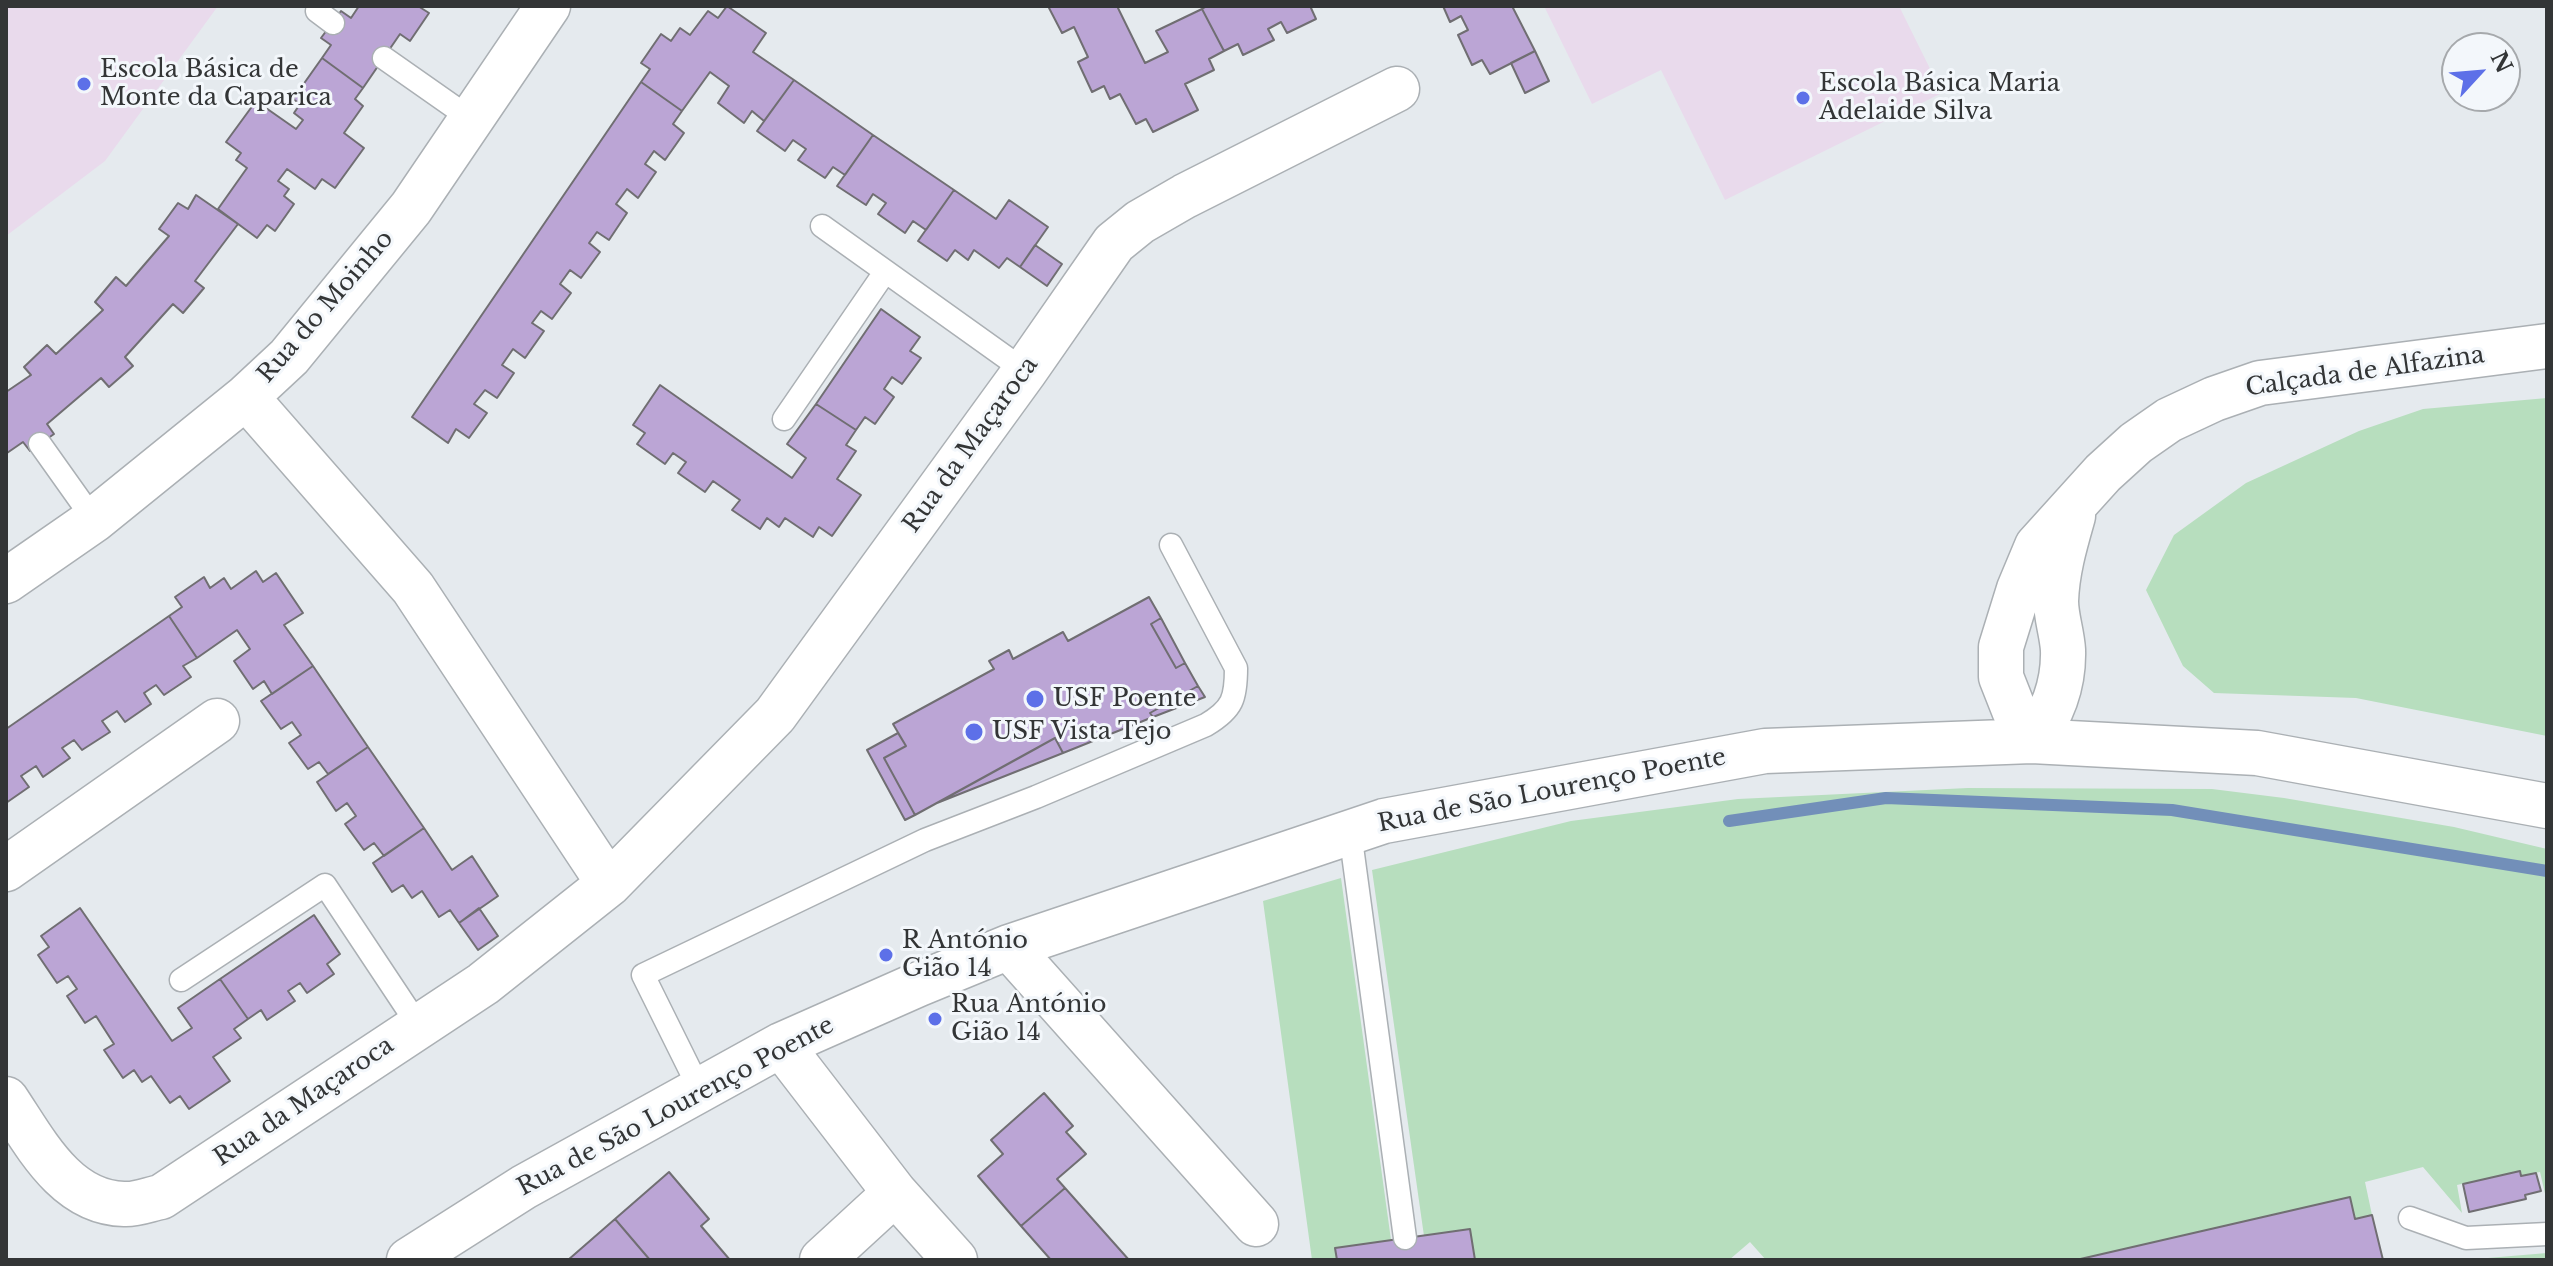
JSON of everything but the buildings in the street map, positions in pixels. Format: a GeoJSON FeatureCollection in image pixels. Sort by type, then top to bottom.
{"type":"FeatureCollection","features":[{"type":"Feature","properties":{"kind":"street","name":"Rua do Moinho"},"geometry":{"type":"LineString","coordinates":[[6,581],[94,520],[246,397],[289,357],[396,228],[548,6]]}},
{"type":"Feature","properties":{"kind":"street","name":"Rua da Maçaroca"},"geometry":{"type":"LineString","coordinates":[[6,1099],[49,1162],[71,1185],[96,1199],[126,1205],[161,1197],[483,984],[609,884],[775,715],[1114,243],[1140,222],[1185,196],[1397,89]]}},
{"type":"Feature","properties":{"kind":"street","name":"Calçada de Alfazina"},"geometry":{"type":"LineString","coordinates":[[2077,502],[2060,560],[2056,603],[2063,652],[2059,692],[2048,720],[2032,741],[2014,710],[2001,677],[2001,647],[2019,589],[2037,546],[2077,502],[2136,443],[2169,420],[2260,383],[2547,346]]}},
{"type":"Feature","properties":{"kind":"street"},"geometry":{"type":"LineString","coordinates":[[246,397],[413,588],[609,884]]}},
{"type":"Feature","properties":{"kind":"street"},"geometry":{"type":"LineString","coordinates":[[6,869],[217,721]]}},
{"type":"Feature","properties":{"kind":"street","name":"Rua de São Lourenço Poente"},"geometry":{"type":"LineString","coordinates":[[409,1260],[524,1187],[781,1045],[1009,947],[1384,821],[1765,751],[2032,741],[2257,753],[2547,806]]}},
{"type":"Feature","properties":{"kind":"street"},"geometry":{"type":"LineString","coordinates":[[1009,947],[1256,1224]]}},
{"type":"Feature","properties":{"kind":"street"},"geometry":{"type":"LineString","coordinates":[[781,1045],[895,1193],[955,1260]]}},
{"type":"Feature","properties":{"kind":"street"},"geometry":{"type":"LineString","coordinates":[[822,1260],[895,1193]]}},
{"type":"Feature","properties":{"kind":"lane"},"geometry":{"type":"LineString","coordinates":[[384,58],[471,119]]}},
{"type":"Feature","properties":{"kind":"lane"},"geometry":{"type":"LineString","coordinates":[[822,226],[1025,371]]}},
{"type":"Feature","properties":{"kind":"lane"},"geometry":{"type":"LineString","coordinates":[[784,419],[885,272]]}},
{"type":"Feature","properties":{"kind":"lane"},"geometry":{"type":"LineString","coordinates":[[40,444],[94,520]]}},
{"type":"Feature","properties":{"kind":"lane"},"geometry":{"type":"LineString","coordinates":[[700,1090],[643,975],[925,840],[1036,797],[1223,715],[1234,695],[1236,668],[1171,545]]}},
{"type":"Feature","properties":{"kind":"lane"},"geometry":{"type":"LineString","coordinates":[[1350,832],[1405,1238]]}},
{"type":"Feature","properties":{"kind":"lane"},"geometry":{"type":"LineString","coordinates":[[181,980],[325,885],[418,1025]]}},
{"type":"Feature","properties":{"kind":"lane"},"geometry":{"type":"LineString","coordinates":[[2410,1218],[2466,1238],[2547,1234]]}},
{"type":"Feature","properties":{"kind":"shaded area","name":"Escola Básica de Monte da Caparica"},"geometry":{"type":"Polygon","coordinates":[[[6,6],[218,6],[105,161],[6,236],[6,6]]]}},
{"type":"Feature","properties":{"kind":"shaded area","name":"Escola Básica Maria Adelaide Silva"},"geometry":{"type":"Polygon","coordinates":[[[1544,6],[1899,6],[1942,93],[1725,200],[1661,70],[1592,104],[1544,6]]]}},
{"type":"Feature","properties":{"kind":"green space"},"geometry":{"type":"Polygon","coordinates":[[[2547,398],[2547,736],[2356,698],[2214,693],[2183,666],[2146,590],[2174,535],[2246,483],[2359,431],[2423,409],[2547,398]]]}},
{"type":"Feature","properties":{"kind":"green space"},"geometry":{"type":"Polygon","coordinates":[[[1968,788],[2212,789],[2454,827],[2547,849],[2547,1202],[2540,1172],[2521,1176],[2519,1171],[2457,1185],[2462,1213],[2423,1167],[2365,1182],[2372,1215],[2355,1219],[2349,1197],[2076,1260],[1766,1260],[1750,1242],[1729,1260],[1475,1260],[1424,1236],[1372,870],[1571,821],[1738,799],[1968,788]]]}},
{"type":"Feature","properties":{"kind":"green space"},"geometry":{"type":"Polygon","coordinates":[[[1341,878],[1391,1240],[1335,1249],[1337,1260],[1312,1260],[1263,901],[1341,878]]]}},
{"type":"Feature","properties":{"kind":"green space"},"geometry":{"type":"Polygon","coordinates":[[[2547,1253],[2547,1260],[2464,1260],[2547,1253]]]}},
{"type":"Feature","properties":{"kind":"waterway"},"geometry":{"type":"LineString","coordinates":[[1729,821],[1886,798],[2172,810],[2547,871]]}},
{"type":"Feature","properties":{"kind":"place","name":"Escola Básica de Monte da Caparica"},"geometry":{"type":"Point","coordinates":[84,84]}},
{"type":"Feature","properties":{"kind":"place","name":"Escola Básica Maria Adelaide Silva"},"geometry":{"type":"Point","coordinates":[1803,98]}},
{"type":"Feature","properties":{"kind":"place","name":"USF Poente"},"geometry":{"type":"Point","coordinates":[1035,699]}},
{"type":"Feature","properties":{"kind":"place","name":"USF Vista Tejo"},"geometry":{"type":"Point","coordinates":[974,732]}},
{"type":"Feature","properties":{"kind":"place","name":"R António Gião 14"},"geometry":{"type":"Point","coordinates":[886,955]}},
{"type":"Feature","properties":{"kind":"place","name":"Rua António Gião 14"},"geometry":{"type":"Point","coordinates":[935,1019]}}]}
